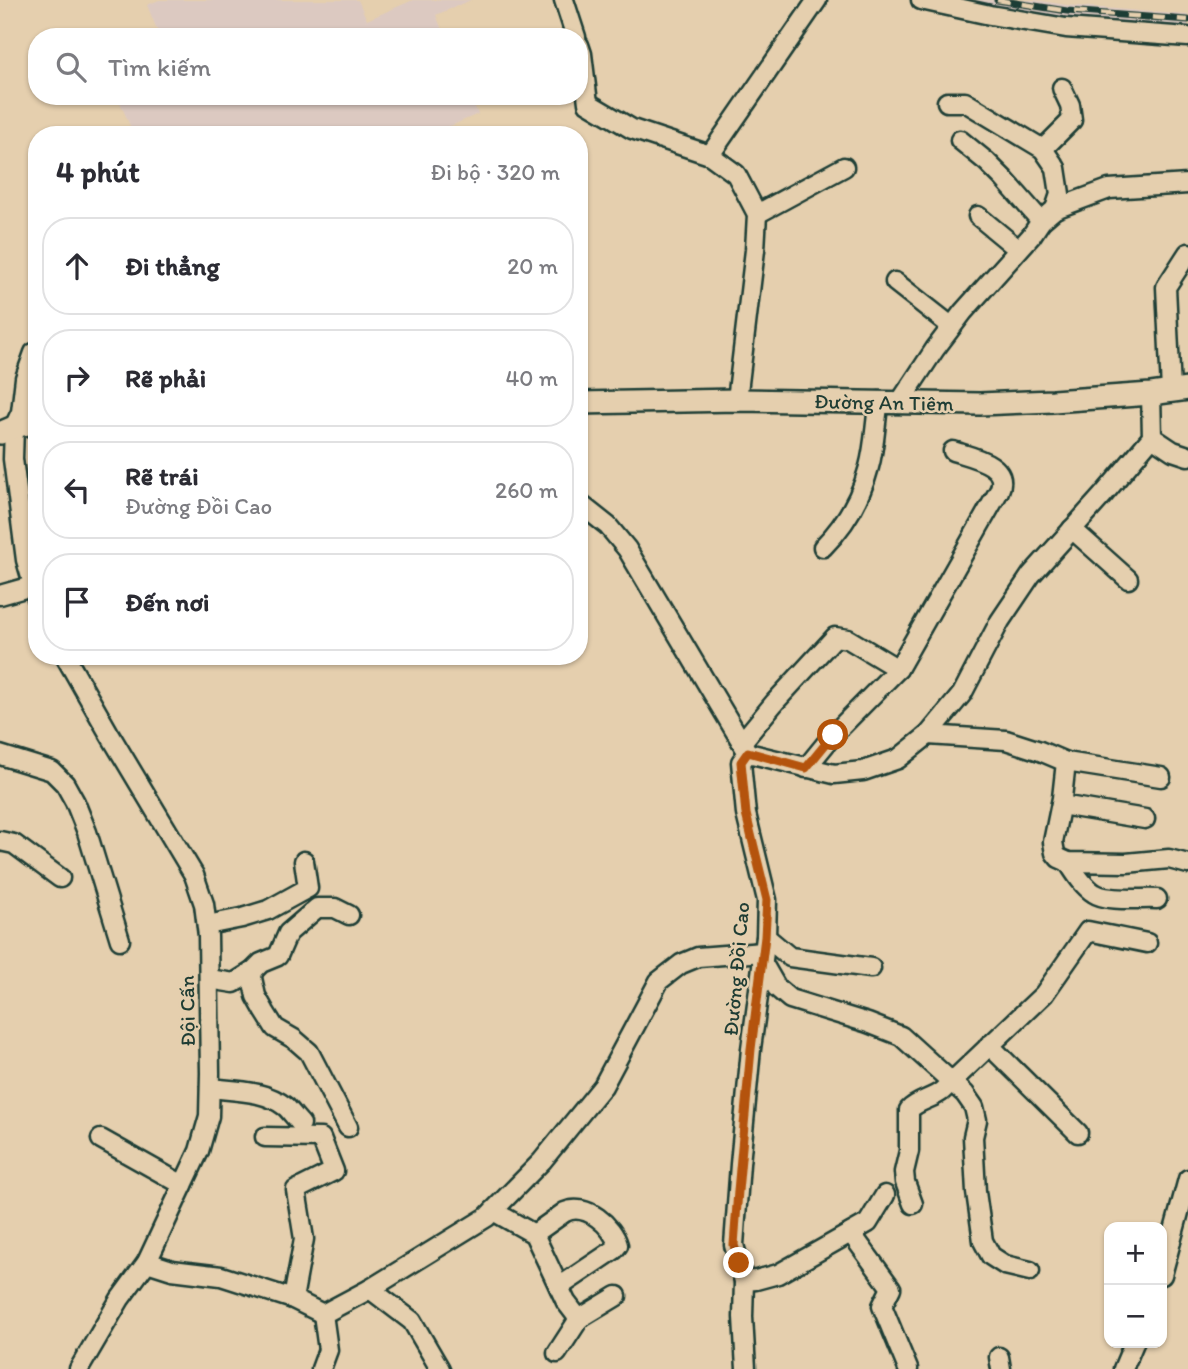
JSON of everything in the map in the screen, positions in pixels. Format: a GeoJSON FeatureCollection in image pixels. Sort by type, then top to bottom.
{"type":"FeatureCollection","features":[{"type":"Feature","properties":{"kind":"main road","name":"Đường An Tiêm"},"geometry":{"type":"LineString","coordinates":[[588,403],[737,400],[992,404],[1170,392]]}},
{"type":"Feature","properties":{"kind":"main road"},"geometry":{"type":"LineString","coordinates":[[7,430],[28,424]]}},
{"type":"Feature","properties":{"kind":"street"},"geometry":{"type":"LineString","coordinates":[[564,0],[573,28]]}},
{"type":"Feature","properties":{"kind":"street"},"geometry":{"type":"LineString","coordinates":[[710,155],[817,0]]}},
{"type":"Feature","properties":{"kind":"street"},"geometry":{"type":"LineString","coordinates":[[921,0],[1066,28],[1188,37]]}},
{"type":"Feature","properties":{"kind":"street"},"geometry":{"type":"LineString","coordinates":[[1042,149],[1072,120],[1070,105],[1062,88]]}},
{"type":"Feature","properties":{"kind":"street"},"geometry":{"type":"LineString","coordinates":[[947,102],[965,102],[1042,149],[1056,168],[1060,194],[1055,209]]}},
{"type":"Feature","properties":{"kind":"street"},"geometry":{"type":"LineString","coordinates":[[588,103],[632,129],[710,155],[736,174],[757,214],[737,400]]}},
{"type":"Feature","properties":{"kind":"street"},"geometry":{"type":"LineString","coordinates":[[960,140],[1004,179],[1041,221]]}},
{"type":"Feature","properties":{"kind":"street"},"geometry":{"type":"LineString","coordinates":[[757,214],[844,167]]}},
{"type":"Feature","properties":{"kind":"street"},"geometry":{"type":"LineString","coordinates":[[823,547],[837,533],[857,500],[889,402],[1041,221],[1055,209],[1109,189],[1187,188]]}},
{"type":"Feature","properties":{"kind":"street"},"geometry":{"type":"LineString","coordinates":[[978,216],[1018,249]]}},
{"type":"Feature","properties":{"kind":"street"},"geometry":{"type":"LineString","coordinates":[[588,510],[608,526],[627,549],[745,747],[806,768],[834,774],[863,771],[898,759],[928,734],[962,694],[1000,621],[1031,575],[1152,437],[1170,392],[1166,287],[1188,253]]}},
{"type":"Feature","properties":{"kind":"street"},"geometry":{"type":"LineString","coordinates":[[895,282],[951,326]]}},
{"type":"Feature","properties":{"kind":"street"},"geometry":{"type":"LineString","coordinates":[[28,370],[21,412],[7,430],[28,568]]}},
{"type":"Feature","properties":{"kind":"street"},"geometry":{"type":"LineString","coordinates":[[1152,437],[1172,451],[1188,456]]}},
{"type":"Feature","properties":{"kind":"street"},"geometry":{"type":"LineString","coordinates":[[806,768],[833,735],[898,668],[1002,485],[1001,475],[993,467],[953,452]]}},
{"type":"Feature","properties":{"kind":"street"},"geometry":{"type":"LineString","coordinates":[[1072,529],[1128,579]]}},
{"type":"Feature","properties":{"kind":"street"},"geometry":{"type":"LineString","coordinates":[[0,595],[28,593]]}},
{"type":"Feature","properties":{"kind":"street"},"geometry":{"type":"LineString","coordinates":[[745,747],[775,702],[835,637],[848,639],[898,668]]}},
{"type":"Feature","properties":{"kind":"street","name":"Đội Cấn"},"geometry":{"type":"LineString","coordinates":[[70,665],[194,875],[204,904],[209,979],[209,1116],[199,1151],[147,1262],[120,1299],[79,1369]]}},
{"type":"Feature","properties":{"kind":"street"},"geometry":{"type":"LineString","coordinates":[[928,734],[1006,740],[1066,762],[1161,777]]}},
{"type":"Feature","properties":{"kind":"street","name":"Đường Đồi Cao"},"geometry":{"type":"LineString","coordinates":[[745,747],[741,762],[746,814],[767,900],[764,950],[742,1138],[734,1245],[744,1281],[746,1369]]}},
{"type":"Feature","properties":{"kind":"street"},"geometry":{"type":"LineString","coordinates":[[0,755],[52,771],[65,784],[87,832],[120,940]]}},
{"type":"Feature","properties":{"kind":"street"},"geometry":{"type":"LineString","coordinates":[[1066,762],[1061,806],[1053,842],[1053,848],[1059,858],[1068,862],[1126,863],[1169,859],[1188,864]]}},
{"type":"Feature","properties":{"kind":"street"},"geometry":{"type":"LineString","coordinates":[[1061,806],[1145,819]]}},
{"type":"Feature","properties":{"kind":"street"},"geometry":{"type":"LineString","coordinates":[[0,841],[14,844],[60,878]]}},
{"type":"Feature","properties":{"kind":"street"},"geometry":{"type":"LineString","coordinates":[[207,925],[268,910],[309,888],[304,861]]}},
{"type":"Feature","properties":{"kind":"street"},"geometry":{"type":"LineString","coordinates":[[1068,862],[1093,893],[1109,898],[1157,899]]}},
{"type":"Feature","properties":{"kind":"street"},"geometry":{"type":"LineString","coordinates":[[209,979],[234,983],[261,963],[278,956],[288,933],[317,908],[335,908],[349,915]]}},
{"type":"Feature","properties":{"kind":"street"},"geometry":{"type":"LineString","coordinates":[[914,1204],[904,1172],[909,1151],[909,1110],[912,1106],[935,1097],[1044,994],[1088,931],[1147,943]]}},
{"type":"Feature","properties":{"kind":"street"},"geometry":{"type":"LineString","coordinates":[[764,950],[778,988],[790,999],[901,1036],[965,1094],[974,1107],[977,1120],[973,1137],[978,1213],[983,1241],[990,1256],[1005,1265],[1030,1271]]}},
{"type":"Feature","properties":{"kind":"street"},"geometry":{"type":"LineString","coordinates":[[323,1314],[370,1289],[494,1211],[542,1161],[603,1086],[659,981],[681,964],[698,957],[764,950],[790,957],[871,968]]}},
{"type":"Feature","properties":{"kind":"street"},"geometry":{"type":"LineString","coordinates":[[253,971],[256,996],[265,1012],[275,1028],[309,1052],[348,1127]]}},
{"type":"Feature","properties":{"kind":"street"},"geometry":{"type":"LineString","coordinates":[[989,1045],[1078,1133]]}},
{"type":"Feature","properties":{"kind":"street"},"geometry":{"type":"LineString","coordinates":[[210,1088],[258,1094],[274,1100],[301,1124]]}},
{"type":"Feature","properties":{"kind":"street"},"geometry":{"type":"LineString","coordinates":[[265,1137],[321,1138],[334,1171],[296,1190],[304,1239],[293,1299]]}},
{"type":"Feature","properties":{"kind":"street"},"geometry":{"type":"LineString","coordinates":[[101,1139],[183,1185]]}},
{"type":"Feature","properties":{"kind":"street"},"geometry":{"type":"LineString","coordinates":[[1167,1257],[1188,1179]]}},
{"type":"Feature","properties":{"kind":"street"},"geometry":{"type":"LineString","coordinates":[[744,1281],[778,1274],[868,1223],[886,1195]]}},
{"type":"Feature","properties":{"kind":"street"},"geometry":{"type":"LineString","coordinates":[[534,1234],[565,1212],[577,1209],[601,1221],[617,1241],[618,1245],[614,1250],[559,1287]]}},
{"type":"Feature","properties":{"kind":"street"},"geometry":{"type":"LineString","coordinates":[[494,1211],[534,1234],[566,1302],[579,1319]]}},
{"type":"Feature","properties":{"kind":"street"},"geometry":{"type":"LineString","coordinates":[[851,1233],[891,1288],[883,1306],[908,1369]]}},
{"type":"Feature","properties":{"kind":"street"},"geometry":{"type":"LineString","coordinates":[[147,1262],[172,1270],[221,1276],[293,1299],[323,1314]]}},
{"type":"Feature","properties":{"kind":"street"},"geometry":{"type":"LineString","coordinates":[[370,1289],[412,1321],[440,1369]]}},
{"type":"Feature","properties":{"kind":"street"},"geometry":{"type":"LineString","coordinates":[[557,1353],[579,1319],[617,1296]]}},
{"type":"Feature","properties":{"kind":"street"},"geometry":{"type":"LineString","coordinates":[[321,1369],[328,1350],[323,1314]]}},
{"type":"Feature","properties":{"kind":"street"},"geometry":{"type":"LineString","coordinates":[[1123,1369],[1132,1348]]}},
{"type":"Feature","properties":{"kind":"shaded area"},"geometry":{"type":"Polygon","coordinates":[[[159,0],[358,0],[367,20],[413,0],[471,0],[436,15],[441,28],[156,28],[147,5],[159,0]]]}},
{"type":"Feature","properties":{"kind":"shaded area"},"geometry":{"type":"Polygon","coordinates":[[[965,0],[1036,0],[1188,15],[1188,26],[1067,17],[965,0]]]}},
{"type":"Feature","properties":{"kind":"shaded area"},"geometry":{"type":"Polygon","coordinates":[[[121,105],[474,105],[478,114],[451,126],[130,126],[121,105]]]}},
{"type":"Feature","properties":{"kind":"railway"},"geometry":{"type":"LineString","coordinates":[[997,0],[1067,11],[1188,20]]}},
{"type":"Feature","properties":{"kind":"route"},"geometry":{"type":"LineString","coordinates":[[739,1263],[734,1245],[738,1191],[767,900],[746,814],[741,762],[748,752],[806,768],[833,735]]}}]}
